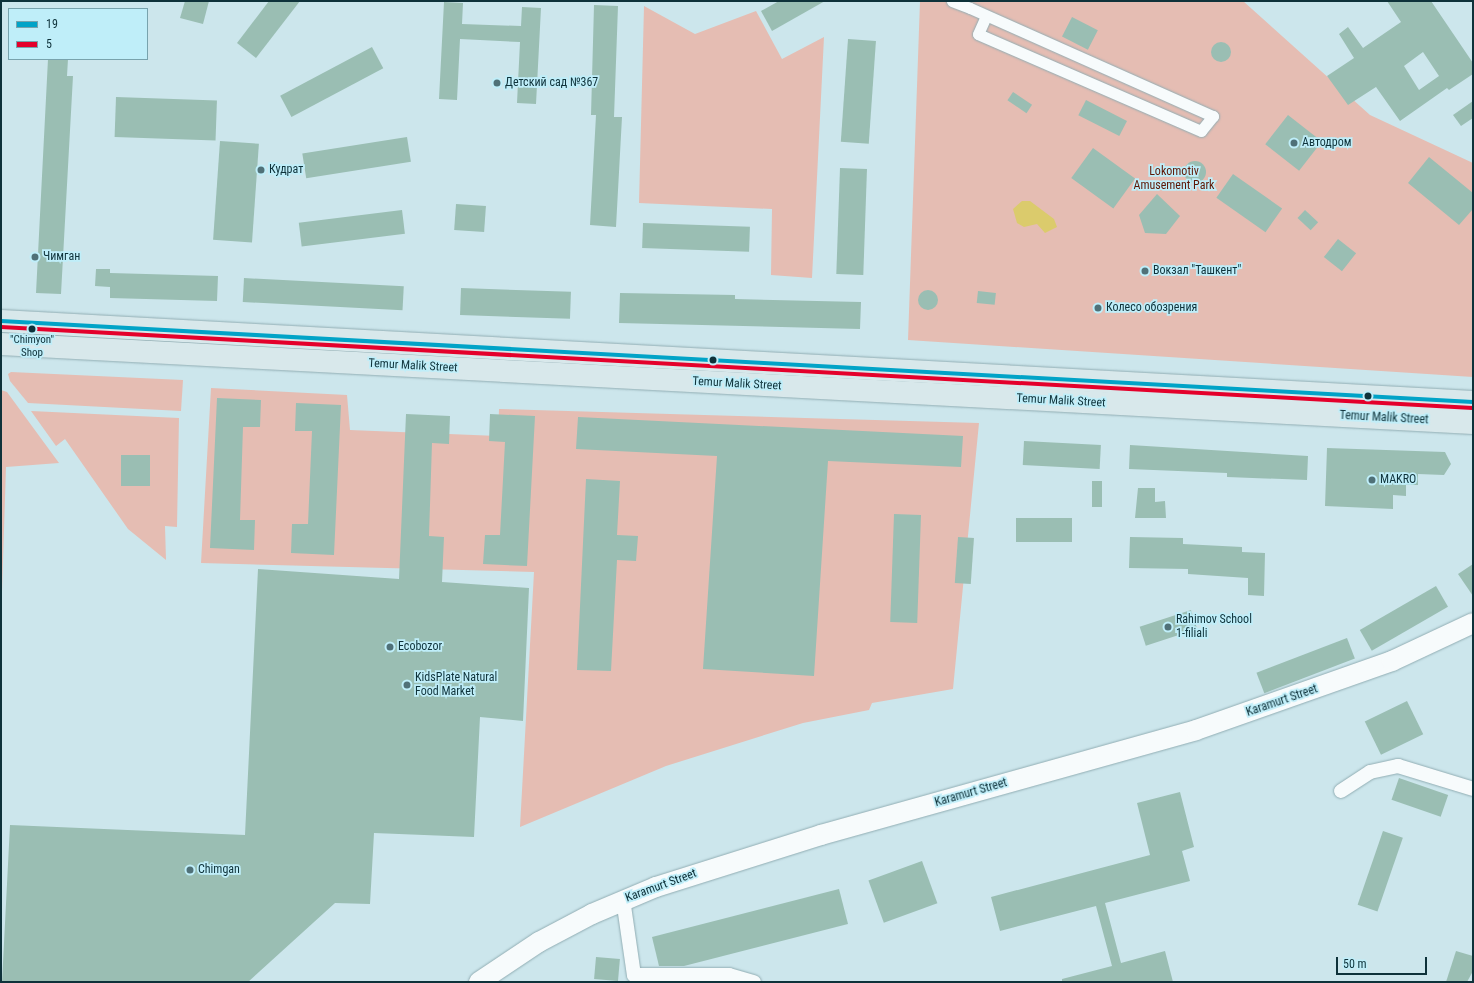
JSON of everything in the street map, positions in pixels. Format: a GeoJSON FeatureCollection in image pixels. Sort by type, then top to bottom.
{"type":"FeatureCollection","features":[{"type":"Feature","properties":{"kind":"highway","name":"Temur Malik Street"},"geometry":{"type":"LineString","coordinates":[[1,320],[1473,402]]}},
{"type":"Feature","properties":{"kind":"highway","name":"Temur Malik Street"},"geometry":{"type":"LineString","coordinates":[[1,344],[1473,423]]}},
{"type":"Feature","properties":{"kind":"highway"},"geometry":{"type":"LineString","coordinates":[[694,381],[697,358]]}},
{"type":"Feature","properties":{"kind":"highway"},"geometry":{"type":"LineString","coordinates":[[807,387],[809,364]]}},
{"type":"Feature","properties":{"kind":"main road","name":"Karamurt Street"},"geometry":{"type":"LineString","coordinates":[[479,982],[539,942],[624,901],[688,875],[821,835],[1196,730],[1392,661],[1473,623]]}},
{"type":"Feature","properties":{"kind":"main road","name":"Karamurt Street"},"geometry":{"type":"LineString","coordinates":[[488,982],[542,946],[624,901],[822,840],[1174,747],[1282,712],[1391,672],[1473,634]]}},
{"type":"Feature","properties":{"kind":"street"},"geometry":{"type":"LineString","coordinates":[[952,1],[1213,116],[1201,131],[978,34],[986,16]]}},
{"type":"Feature","properties":{"kind":"street"},"geometry":{"type":"LineString","coordinates":[[1341,791],[1370,772],[1398,766],[1473,789]]}},
{"type":"Feature","properties":{"kind":"street"},"geometry":{"type":"LineString","coordinates":[[624,901],[634,978],[729,975],[754,982]]}},
{"type":"Feature","properties":{"kind":"green space","name":"Lokomotiv Amusement Park"},"geometry":{"type":"Polygon","coordinates":[[[920,1],[1243,1],[1370,115],[1473,163],[1473,377],[908,340],[920,1]]]}},
{"type":"Feature","properties":{"kind":"green space"},"geometry":{"type":"Polygon","coordinates":[[[644,6],[695,34],[756,11],[782,59],[824,37],[812,278],[771,275],[772,209],[639,203],[644,6]]]}},
{"type":"Feature","properties":{"kind":"green space"},"geometry":{"type":"Polygon","coordinates":[[[11,372],[183,380],[181,411],[28,403],[10,381],[8,374],[11,372]]]}},
{"type":"Feature","properties":{"kind":"green space"},"geometry":{"type":"Polygon","coordinates":[[[211,388],[347,395],[350,430],[498,436],[499,409],[979,423],[953,689],[872,703],[869,710],[803,723],[666,766],[520,827],[534,572],[201,563],[211,388]]]}},
{"type":"Feature","properties":{"kind":"green space"},"geometry":{"type":"Polygon","coordinates":[[[1,390],[7,392],[59,463],[6,467],[1,624],[1,390]]]}},
{"type":"Feature","properties":{"kind":"green space"},"geometry":{"type":"Polygon","coordinates":[[[31,411],[179,418],[177,527],[165,526],[166,560],[128,529],[65,439],[56,446],[31,411]]]}},
{"type":"Feature","properties":{"kind":"shaded area"},"geometry":{"type":"Polygon","coordinates":[[[1022,201],[1030,201],[1054,219],[1057,227],[1045,233],[1037,224],[1024,227],[1017,223],[1013,209],[1022,201]]]}},
{"type":"Feature","properties":{"kind":"building"},"geometry":{"type":"Polygon","coordinates":[[[185,1],[209,1],[203,24],[180,18],[185,1]]]}},
{"type":"Feature","properties":{"kind":"building"},"geometry":{"type":"Polygon","coordinates":[[[269,1],[300,1],[256,58],[237,43],[269,1]]]}},
{"type":"Feature","properties":{"kind":"building"},"geometry":{"type":"Polygon","coordinates":[[[779,1],[825,1],[772,31],[761,11],[779,1]]]}},
{"type":"Feature","properties":{"kind":"building"},"geometry":{"type":"Polygon","coordinates":[[[1387,1],[1431,1],[1473,63],[1473,74],[1449,90],[1447,88],[1400,121],[1376,87],[1348,105],[1327,76],[1354,58],[1339,34],[1348,27],[1363,48],[1401,22],[1387,1]],[[1423,52],[1404,66],[1419,90],[1439,76],[1423,52]]]}},
{"type":"Feature","properties":{"kind":"building"},"geometry":{"type":"Polygon","coordinates":[[[444,2],[463,3],[462,24],[521,26],[522,7],[541,8],[536,104],[517,103],[520,42],[460,39],[457,100],[439,99],[444,2]]]}},
{"type":"Feature","properties":{"kind":"building"},"geometry":{"type":"Polygon","coordinates":[[[594,5],[618,6],[614,117],[622,117],[616,227],[590,225],[596,115],[591,115],[594,5]]]}},
{"type":"Feature","properties":{"kind":"building"},"geometry":{"type":"Polygon","coordinates":[[[1072,17],[1098,30],[1088,50],[1062,37],[1072,17]]]}},
{"type":"Feature","properties":{"kind":"building"},"geometry":{"type":"Polygon","coordinates":[[[848,39],[876,41],[869,144],[841,142],[848,39]]]}},
{"type":"Feature","properties":{"kind":"building"},"geometry":{"type":"Polygon","coordinates":[[[1221,42],[1228,45],[1231,52],[1228,59],[1221,62],[1214,59],[1211,52],[1214,45],[1221,42]]]}},
{"type":"Feature","properties":{"kind":"building"},"geometry":{"type":"Polygon","coordinates":[[[372,47],[383,68],[291,117],[280,96],[372,47]]]}},
{"type":"Feature","properties":{"kind":"building"},"geometry":{"type":"Polygon","coordinates":[[[48,60],[68,60],[67,76],[73,76],[61,294],[36,293],[48,60]]]}},
{"type":"Feature","properties":{"kind":"building"},"geometry":{"type":"Polygon","coordinates":[[[1013,92],[1032,105],[1026,113],[1007,100],[1013,92]]]}},
{"type":"Feature","properties":{"kind":"building"},"geometry":{"type":"Polygon","coordinates":[[[116,97],[217,101],[216,141],[115,137],[116,97]]]}},
{"type":"Feature","properties":{"kind":"building"},"geometry":{"type":"Polygon","coordinates":[[[1086,100],[1127,121],[1119,136],[1078,115],[1086,100]]]}},
{"type":"Feature","properties":{"kind":"building"},"geometry":{"type":"Polygon","coordinates":[[[1473,101],[1473,118],[1461,126],[1453,115],[1473,101]]]}},
{"type":"Feature","properties":{"kind":"building","name":"Автодром"},"geometry":{"type":"Polygon","coordinates":[[[1288,115],[1322,141],[1299,171],[1265,144],[1288,115]]]}},
{"type":"Feature","properties":{"kind":"building"},"geometry":{"type":"Polygon","coordinates":[[[407,137],[411,162],[306,178],[302,154],[407,137]]]}},
{"type":"Feature","properties":{"kind":"building"},"geometry":{"type":"Polygon","coordinates":[[[220,141],[259,144],[252,242],[213,240],[220,141]]]}},
{"type":"Feature","properties":{"kind":"building"},"geometry":{"type":"Polygon","coordinates":[[[1093,148],[1135,179],[1113,208],[1071,178],[1093,148]]]}},
{"type":"Feature","properties":{"kind":"building"},"geometry":{"type":"Polygon","coordinates":[[[1429,157],[1473,193],[1473,209],[1459,225],[1408,183],[1429,157]]]}},
{"type":"Feature","properties":{"kind":"building"},"geometry":{"type":"Polygon","coordinates":[[[1195,161],[1203,164],[1206,172],[1203,180],[1195,183],[1187,180],[1184,172],[1187,164],[1195,161]]]}},
{"type":"Feature","properties":{"kind":"building"},"geometry":{"type":"Polygon","coordinates":[[[840,168],[867,169],[863,275],[836,274],[840,168]]]}},
{"type":"Feature","properties":{"kind":"building"},"geometry":{"type":"Polygon","coordinates":[[[1233,174],[1282,208],[1266,232],[1216,198],[1233,174]]]}},
{"type":"Feature","properties":{"kind":"building"},"geometry":{"type":"Polygon","coordinates":[[[1157,194],[1180,216],[1166,234],[1145,233],[1139,215],[1157,194]]]}},
{"type":"Feature","properties":{"kind":"building"},"geometry":{"type":"Polygon","coordinates":[[[456,204],[486,206],[484,232],[454,230],[456,204]]]}},
{"type":"Feature","properties":{"kind":"building"},"geometry":{"type":"Polygon","coordinates":[[[402,210],[405,234],[302,246],[299,223],[402,210]]]}},
{"type":"Feature","properties":{"kind":"building"},"geometry":{"type":"Polygon","coordinates":[[[1305,210],[1318,222],[1311,230],[1297,218],[1305,210]]]}},
{"type":"Feature","properties":{"kind":"building"},"geometry":{"type":"Polygon","coordinates":[[[643,223],[750,227],[749,252],[642,248],[643,223]]]}},
{"type":"Feature","properties":{"kind":"building"},"geometry":{"type":"Polygon","coordinates":[[[1338,239],[1356,253],[1342,271],[1324,257],[1338,239]]]}},
{"type":"Feature","properties":{"kind":"building"},"geometry":{"type":"Polygon","coordinates":[[[96,269],[110,269],[110,273],[218,276],[217,301],[110,298],[110,287],[95,286],[96,269]]]}},
{"type":"Feature","properties":{"kind":"building"},"geometry":{"type":"Polygon","coordinates":[[[244,278],[404,286],[403,310],[243,302],[244,278]]]}},
{"type":"Feature","properties":{"kind":"building"},"geometry":{"type":"Polygon","coordinates":[[[461,288],[571,292],[570,319],[460,315],[461,288]]]}},
{"type":"Feature","properties":{"kind":"building"},"geometry":{"type":"Polygon","coordinates":[[[928,290],[935,293],[938,300],[935,307],[928,310],[921,307],[918,300],[921,293],[928,290]]]}},
{"type":"Feature","properties":{"kind":"building"},"geometry":{"type":"Polygon","coordinates":[[[978,291],[996,293],[995,305],[977,303],[978,291]]]}},
{"type":"Feature","properties":{"kind":"building"},"geometry":{"type":"Polygon","coordinates":[[[620,293],[735,295],[735,299],[861,302],[860,329],[619,323],[620,293]]]}},
{"type":"Feature","properties":{"kind":"building"},"geometry":{"type":"Polygon","coordinates":[[[217,398],[261,400],[260,427],[243,427],[240,520],[255,520],[254,550],[210,548],[217,398]]]}},
{"type":"Feature","properties":{"kind":"building"},"geometry":{"type":"Polygon","coordinates":[[[296,403],[341,405],[334,555],[291,553],[292,524],[308,524],[312,431],[295,431],[296,403]]]}},
{"type":"Feature","properties":{"kind":"building","name":"Chimgan"},"geometry":{"type":"Polygon","coordinates":[[[406,414],[450,416],[449,444],[432,443],[429,536],[444,537],[442,582],[529,588],[523,721],[480,717],[474,837],[374,833],[370,904],[335,903],[248,982],[2,982],[10,825],[245,835],[258,569],[399,579],[406,414]]]}},
{"type":"Feature","properties":{"kind":"building"},"geometry":{"type":"Polygon","coordinates":[[[490,414],[535,416],[527,566],[483,564],[485,535],[500,535],[505,442],[489,441],[490,414]]]}},
{"type":"Feature","properties":{"kind":"building"},"geometry":{"type":"Polygon","coordinates":[[[578,417],[963,436],[961,467],[828,461],[814,676],[703,669],[717,456],[576,449],[578,417]]]}},
{"type":"Feature","properties":{"kind":"building"},"geometry":{"type":"Polygon","coordinates":[[[1024,441],[1101,445],[1100,469],[1023,465],[1024,441]]]}},
{"type":"Feature","properties":{"kind":"building"},"geometry":{"type":"Polygon","coordinates":[[[1130,445],[1308,456],[1307,480],[1227,477],[1227,473],[1129,469],[1130,445]]]}},
{"type":"Feature","properties":{"kind":"building","name":"MAKRO"},"geometry":{"type":"Polygon","coordinates":[[[1327,448],[1445,452],[1451,464],[1444,475],[1418,474],[1418,485],[1406,485],[1406,496],[1393,495],[1393,509],[1325,506],[1327,448]]]}},
{"type":"Feature","properties":{"kind":"building"},"geometry":{"type":"Polygon","coordinates":[[[121,455],[150,455],[150,486],[121,486],[121,455]]]}},
{"type":"Feature","properties":{"kind":"building"},"geometry":{"type":"Polygon","coordinates":[[[586,479],[620,481],[617,535],[638,536],[636,561],[617,560],[611,671],[577,670],[586,479]]]}},
{"type":"Feature","properties":{"kind":"building"},"geometry":{"type":"Polygon","coordinates":[[[1092,481],[1102,481],[1102,507],[1092,507],[1092,481]]]}},
{"type":"Feature","properties":{"kind":"building"},"geometry":{"type":"Polygon","coordinates":[[[1138,488],[1155,488],[1155,502],[1165,501],[1166,518],[1135,518],[1138,488]]]}},
{"type":"Feature","properties":{"kind":"building"},"geometry":{"type":"Polygon","coordinates":[[[894,514],[921,515],[917,623],[890,622],[894,514]]]}},
{"type":"Feature","properties":{"kind":"building"},"geometry":{"type":"Polygon","coordinates":[[[1016,518],[1072,518],[1072,542],[1016,542],[1016,518]]]}},
{"type":"Feature","properties":{"kind":"building"},"geometry":{"type":"Polygon","coordinates":[[[958,537],[974,538],[971,584],[955,583],[958,537]]]}},
{"type":"Feature","properties":{"kind":"building"},"geometry":{"type":"Polygon","coordinates":[[[1130,537],[1183,538],[1183,544],[1242,547],[1242,552],[1265,553],[1264,596],[1248,595],[1248,578],[1188,574],[1188,569],[1129,568],[1130,537]]]}},
{"type":"Feature","properties":{"kind":"building"},"geometry":{"type":"Polygon","coordinates":[[[1473,564],[1473,596],[1458,574],[1473,564]]]}},
{"type":"Feature","properties":{"kind":"building"},"geometry":{"type":"Polygon","coordinates":[[[1436,586],[1448,607],[1372,651],[1360,630],[1436,586]]]}},
{"type":"Feature","properties":{"kind":"building","name":"Rahimov School 1-filiali"},"geometry":{"type":"Polygon","coordinates":[[[1191,610],[1197,629],[1146,646],[1140,627],[1191,610]]]}},
{"type":"Feature","properties":{"kind":"building"},"geometry":{"type":"Polygon","coordinates":[[[1347,638],[1355,659],[1264,693],[1256,673],[1347,638]]]}},
{"type":"Feature","properties":{"kind":"building"},"geometry":{"type":"Polygon","coordinates":[[[1407,701],[1423,734],[1381,755],[1365,722],[1407,701]]]}},
{"type":"Feature","properties":{"kind":"building"},"geometry":{"type":"Polygon","coordinates":[[[1399,778],[1448,795],[1441,817],[1392,800],[1399,778]]]}},
{"type":"Feature","properties":{"kind":"building"},"geometry":{"type":"Polygon","coordinates":[[[1180,792],[1194,847],[1182,851],[1190,881],[1105,903],[1121,963],[1165,951],[1173,982],[1062,982],[1062,979],[1112,966],[1096,906],[1000,931],[991,897],[1150,855],[1137,803],[1180,792]]]}},
{"type":"Feature","properties":{"kind":"building"},"geometry":{"type":"Polygon","coordinates":[[[1383,831],[1403,838],[1377,912],[1358,905],[1383,831]]]}},
{"type":"Feature","properties":{"kind":"building"},"geometry":{"type":"Polygon","coordinates":[[[922,861],[937,903],[884,923],[868,880],[922,861]]]}},
{"type":"Feature","properties":{"kind":"building"},"geometry":{"type":"Polygon","coordinates":[[[839,889],[848,924],[684,966],[659,966],[652,937],[839,889]]]}},
{"type":"Feature","properties":{"kind":"building"},"geometry":{"type":"Polygon","coordinates":[[[1456,951],[1473,956],[1473,971],[1467,982],[1446,982],[1456,951]]]}},
{"type":"Feature","properties":{"kind":"building"},"geometry":{"type":"Polygon","coordinates":[[[596,957],[620,959],[618,981],[594,979],[596,957]]]}},
{"type":"Feature","properties":{"kind":"transit line","name":"19"},"geometry":{"type":"LineString","coordinates":[[1,321],[1473,402]]}},
{"type":"Feature","properties":{"kind":"transit line","name":"5"},"geometry":{"type":"LineString","coordinates":[[1,327],[1473,408]]}},
{"type":"Feature","properties":{"kind":"place","name":"Детский сад №367"},"geometry":{"type":"Point","coordinates":[497,83]}},
{"type":"Feature","properties":{"kind":"place","name":"Автодром"},"geometry":{"type":"Point","coordinates":[1294,143]}},
{"type":"Feature","properties":{"kind":"place","name":"Кудрат"},"geometry":{"type":"Point","coordinates":[261,170]}},
{"type":"Feature","properties":{"kind":"place","name":"Чимган"},"geometry":{"type":"Point","coordinates":[35,257]}},
{"type":"Feature","properties":{"kind":"place","name":"Вокзал \"Ташкент\""},"geometry":{"type":"Point","coordinates":[1145,271]}},
{"type":"Feature","properties":{"kind":"place","name":"Колесо обозрения"},"geometry":{"type":"Point","coordinates":[1098,308]}},
{"type":"Feature","properties":{"kind":"place","name":"\"Chimyon\" Shop"},"geometry":{"type":"Point","coordinates":[32,329]}},
{"type":"Feature","properties":{"kind":"place","name":"MAKRO"},"geometry":{"type":"Point","coordinates":[1372,480]}},
{"type":"Feature","properties":{"kind":"place","name":"Rahimov School 1-filiali"},"geometry":{"type":"Point","coordinates":[1168,627]}},
{"type":"Feature","properties":{"kind":"place","name":"Ecobozor"},"geometry":{"type":"Point","coordinates":[390,647]}},
{"type":"Feature","properties":{"kind":"place","name":"KidsPlate Natural Food Market"},"geometry":{"type":"Point","coordinates":[407,685]}},
{"type":"Feature","properties":{"kind":"place","name":"Chimgan"},"geometry":{"type":"Point","coordinates":[190,870]}}]}
